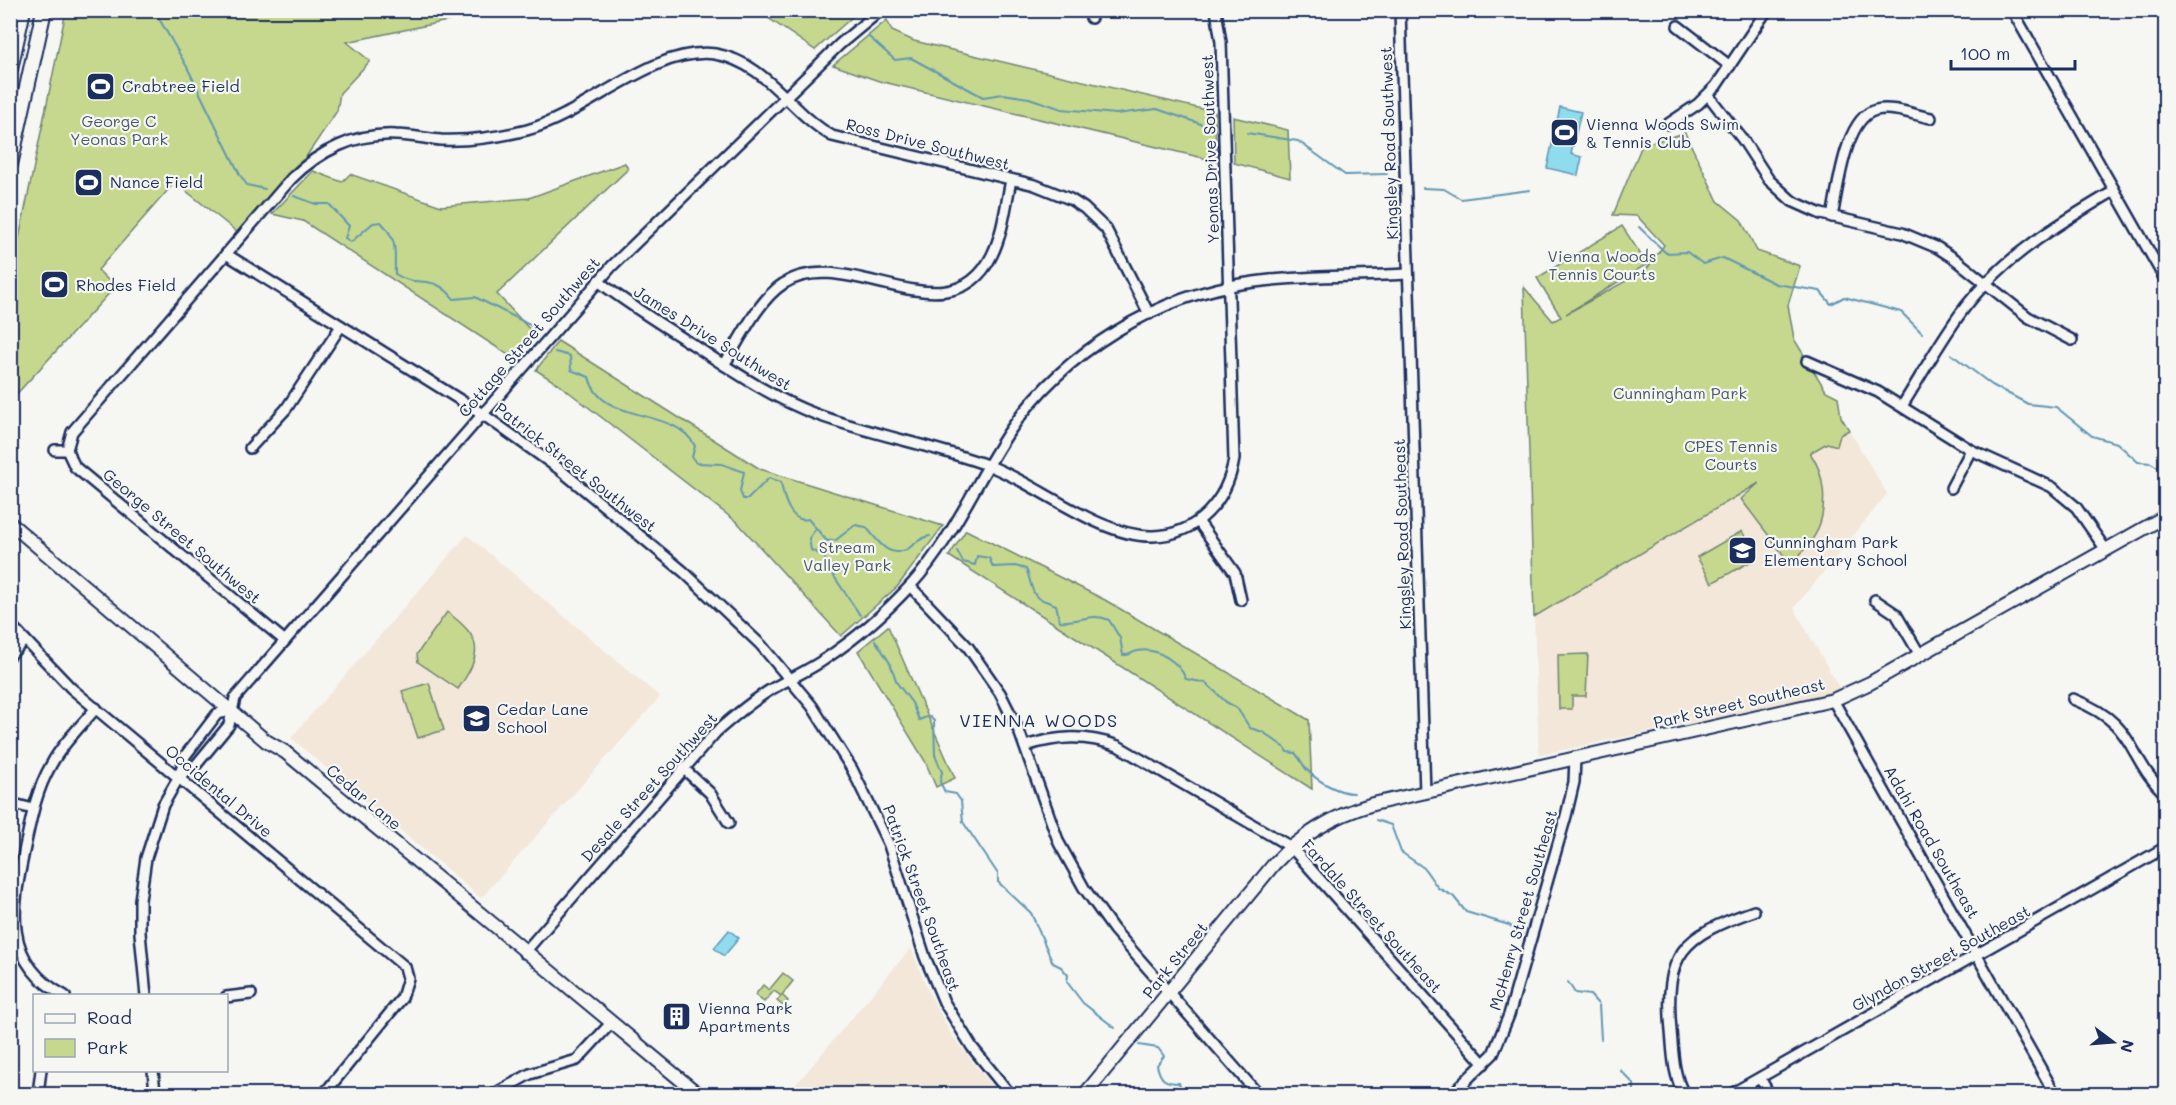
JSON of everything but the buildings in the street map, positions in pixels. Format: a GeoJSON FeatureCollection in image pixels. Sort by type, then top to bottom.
{"type":"FeatureCollection","features":[{"type":"Feature","properties":{"kind":"highway"},"geometry":{"type":"LineString","coordinates":[[10,69],[23,10]]}},
{"type":"Feature","properties":{"kind":"highway"},"geometry":{"type":"LineString","coordinates":[[10,165],[44,10]]}},
{"type":"Feature","properties":{"kind":"main road","name":"Park Street Southeast"},"geometry":{"type":"LineString","coordinates":[[1291,847],[1316,829],[1354,810],[1833,700],[1920,655],[2166,516]]}},
{"type":"Feature","properties":{"kind":"main road","name":"Cedar Lane"},"geometry":{"type":"LineString","coordinates":[[10,523],[266,741],[291,757],[698,1095]]}},
{"type":"Feature","properties":{"kind":"main road","name":"Park Street"},"geometry":{"type":"LineString","coordinates":[[1085,1095],[1257,883],[1291,847]]}},
{"type":"Feature","properties":{"kind":"street","name":"Cottage Street Southwest"},"geometry":{"type":"LineString","coordinates":[[230,711],[236,698],[598,281],[846,38],[881,10]]}},
{"type":"Feature","properties":{"kind":"street","name":"Yeonas Drive Southwest"},"geometry":{"type":"LineString","coordinates":[[1198,521],[1220,498],[1232,473],[1234,459],[1221,42],[1216,10]]}},
{"type":"Feature","properties":{"kind":"street","name":"Kingsley Road Southwest"},"geometry":{"type":"LineString","coordinates":[[1400,10],[1408,274]]}},
{"type":"Feature","properties":{"kind":"street"},"geometry":{"type":"LineString","coordinates":[[1668,124],[1708,95],[1767,10]]}},
{"type":"Feature","properties":{"kind":"street"},"geometry":{"type":"LineString","coordinates":[[2012,10],[2166,281]]}},
{"type":"Feature","properties":{"kind":"street"},"geometry":{"type":"LineString","coordinates":[[2161,10],[2166,18]]}},
{"type":"Feature","properties":{"kind":"street"},"geometry":{"type":"LineString","coordinates":[[1678,26],[1730,66]]}},
{"type":"Feature","properties":{"kind":"street","name":"Ross Drive Southwest"},"geometry":{"type":"LineString","coordinates":[[67,450],[72,432],[226,254],[301,169],[328,150],[359,138],[397,135],[461,140],[510,134],[558,118],[659,63],[693,54],[714,54],[741,62],[762,75],[819,129],[845,141],[1056,192],[1084,208],[1115,243],[1149,314]]}},
{"type":"Feature","properties":{"kind":"street"},"geometry":{"type":"LineString","coordinates":[[1708,95],[1743,140],[1760,168],[1780,191],[1807,208],[1832,217],[1920,240],[1955,259],[2028,317],[2072,340]]}},
{"type":"Feature","properties":{"kind":"street"},"geometry":{"type":"LineString","coordinates":[[1832,217],[1852,131],[1861,118],[1875,110],[1883,109],[1931,118]]}},
{"type":"Feature","properties":{"kind":"street"},"geometry":{"type":"LineString","coordinates":[[724,365],[767,298],[783,284],[803,274],[829,272],[936,293],[958,288],[972,280],[993,255],[1011,180]]}},
{"type":"Feature","properties":{"kind":"street"},"geometry":{"type":"LineString","coordinates":[[1902,406],[1953,324],[1985,284],[2038,237],[2114,191]]}},
{"type":"Feature","properties":{"kind":"street","name":"Patrick Street Southwest"},"geometry":{"type":"LineString","coordinates":[[226,254],[482,413],[600,501],[740,623],[791,679]]}},
{"type":"Feature","properties":{"kind":"street","name":"Desale Street Southwest"},"geometry":{"type":"LineString","coordinates":[[524,952],[683,768],[736,715],[824,660],[858,634],[910,586],[943,545],[1022,415],[1057,377],[1100,343],[1149,314],[1199,294],[1230,287],[1279,279],[1408,274]]}},
{"type":"Feature","properties":{"kind":"street","name":"Kingsley Road Southeast"},"geometry":{"type":"LineString","coordinates":[[1408,274],[1425,792]]}},
{"type":"Feature","properties":{"kind":"street","name":"James Drive Southwest"},"geometry":{"type":"LineString","coordinates":[[598,281],[770,394],[820,416],[989,466],[1130,534],[1169,534],[1198,521]]}},
{"type":"Feature","properties":{"kind":"street"},"geometry":{"type":"LineString","coordinates":[[250,448],[286,409],[341,326]]}},
{"type":"Feature","properties":{"kind":"street"},"geometry":{"type":"LineString","coordinates":[[1807,361],[1854,379],[1902,406],[1971,450],[2052,486],[2076,507],[2106,550]]}},
{"type":"Feature","properties":{"kind":"street"},"geometry":{"type":"LineString","coordinates":[[54,450],[67,450]]}},
{"type":"Feature","properties":{"kind":"street","name":"George Street Southwest"},"geometry":{"type":"LineString","coordinates":[[67,450],[75,466],[285,641]]}},
{"type":"Feature","properties":{"kind":"street"},"geometry":{"type":"LineString","coordinates":[[1951,488],[1971,450]]}},
{"type":"Feature","properties":{"kind":"street"},"geometry":{"type":"LineString","coordinates":[[1198,521],[1234,573],[1241,600]]}},
{"type":"Feature","properties":{"kind":"street"},"geometry":{"type":"LineString","coordinates":[[910,586],[957,633],[983,666],[1000,693],[1025,746],[1056,834],[1079,881],[1114,930],[1258,1095]]}},
{"type":"Feature","properties":{"kind":"street"},"geometry":{"type":"LineString","coordinates":[[1875,600],[1896,614],[1920,655]]}},
{"type":"Feature","properties":{"kind":"street","name":"Occidental Drive"},"geometry":{"type":"LineString","coordinates":[[10,624],[60,678],[405,967],[408,978],[402,998],[324,1095]]}},
{"type":"Feature","properties":{"kind":"street"},"geometry":{"type":"LineString","coordinates":[[10,655],[25,640]]}},
{"type":"Feature","properties":{"kind":"street","name":"Patrick Street Southeast"},"geometry":{"type":"LineString","coordinates":[[791,679],[831,733],[871,804],[897,868],[925,957],[944,1002],[972,1047],[1010,1095]]}},
{"type":"Feature","properties":{"kind":"street"},"geometry":{"type":"LineString","coordinates":[[2073,699],[2107,715],[2117,724],[2130,740],[2152,780],[2166,795]]}},
{"type":"Feature","properties":{"kind":"street","name":"Adahi Road Southeast"},"geometry":{"type":"LineString","coordinates":[[1833,700],[1978,954],[2055,1095]]}},
{"type":"Feature","properties":{"kind":"street"},"geometry":{"type":"LineString","coordinates":[[59,994],[31,965],[20,944],[12,926],[15,898],[33,809],[52,763],[96,708]]}},
{"type":"Feature","properties":{"kind":"street"},"geometry":{"type":"LineString","coordinates":[[146,994],[140,933],[142,880],[153,831],[179,777],[185,756],[217,714],[230,711],[229,725],[196,765],[179,777]]}},
{"type":"Feature","properties":{"kind":"street","name":"Fardale Street Southeast"},"geometry":{"type":"LineString","coordinates":[[1025,746],[1049,739],[1072,737],[1090,738],[1118,746],[1291,847],[1484,1064]]}},
{"type":"Feature","properties":{"kind":"street","name":"McHenry Street Southeast"},"geometry":{"type":"LineString","coordinates":[[1452,1095],[1484,1064],[1497,1047],[1518,989],[1573,789],[1575,758]]}},
{"type":"Feature","properties":{"kind":"street"},"geometry":{"type":"LineString","coordinates":[[683,768],[710,793],[729,823]]}},
{"type":"Feature","properties":{"kind":"street"},"geometry":{"type":"LineString","coordinates":[[10,803],[33,809]]}},
{"type":"Feature","properties":{"kind":"street","name":"Glyndon Street Southeast"},"geometry":{"type":"LineString","coordinates":[[1731,1095],[2166,848]]}},
{"type":"Feature","properties":{"kind":"street"},"geometry":{"type":"LineString","coordinates":[[1684,1095],[1676,1076],[1672,1051],[1668,992],[1673,968],[1683,951],[1704,930],[1754,910]]}},
{"type":"Feature","properties":{"kind":"street"},"geometry":{"type":"LineString","coordinates":[[228,997],[251,994]]}},
{"type":"Feature","properties":{"kind":"street"},"geometry":{"type":"LineString","coordinates":[[494,1095],[530,1074],[577,1060],[611,1023]]}},
{"type":"Feature","properties":{"kind":"street"},"geometry":{"type":"LineString","coordinates":[[38,1095],[41,1072]]}},
{"type":"Feature","properties":{"kind":"street"},"geometry":{"type":"LineString","coordinates":[[153,1072],[155,1095]]}},
{"type":"Feature","properties":{"kind":"street"},"geometry":{"type":"LineString","coordinates":[[1760,1078],[1769,1095]]}},
{"type":"Feature","properties":{"kind":"shaded area","name":"Cunningham Park Elementary School"},"geometry":{"type":"Polygon","coordinates":[[[1849,430],[1887,494],[1794,608],[1841,691],[1539,755],[1534,617],[1849,430]]]}},
{"type":"Feature","properties":{"kind":"shaded area","name":"Cedar Lane School"},"geometry":{"type":"Polygon","coordinates":[[[467,535],[660,697],[481,898],[291,738],[467,535]]]}},
{"type":"Feature","properties":{"kind":"shaded area"},"geometry":{"type":"Polygon","coordinates":[[[911,948],[929,993],[951,1034],[998,1094],[788,1094],[911,948]]]}},
{"type":"Feature","properties":{"kind":"green space"},"geometry":{"type":"Polygon","coordinates":[[[859,10],[815,50],[758,11],[859,10]]]}},
{"type":"Feature","properties":{"kind":"green space","name":"George C Yeonas Park"},"geometry":{"type":"Polygon","coordinates":[[[66,11],[495,11],[347,42],[370,61],[340,93],[337,111],[291,179],[242,236],[175,182],[98,270],[115,287],[11,400],[11,277],[66,11]]]}},
{"type":"Feature","properties":{"kind":"green space"},"geometry":{"type":"Polygon","coordinates":[[[887,20],[892,31],[914,41],[1215,112],[1216,161],[879,81],[833,65],[887,20]]]}},
{"type":"Feature","properties":{"kind":"green space"},"geometry":{"type":"Polygon","coordinates":[[[1233,117],[1288,130],[1290,178],[1234,163],[1233,117]]]}},
{"type":"Feature","properties":{"kind":"green space","name":"Cunningham Park"},"geometry":{"type":"Polygon","coordinates":[[[1685,133],[1718,201],[1741,220],[1757,251],[1800,266],[1788,305],[1794,339],[1826,391],[1838,397],[1841,417],[1849,430],[1840,435],[1837,446],[1827,443],[1810,453],[1822,480],[1823,512],[1812,540],[1791,565],[1741,499],[1759,483],[1534,617],[1524,287],[1553,321],[1561,317],[1537,278],[1622,226],[1647,264],[1566,314],[1646,270],[1664,245],[1637,216],[1613,215],[1642,145],[1685,133]]]}},
{"type":"Feature","properties":{"kind":"green space"},"geometry":{"type":"Polygon","coordinates":[[[625,163],[628,169],[497,294],[534,334],[513,358],[303,221],[272,214],[313,171],[342,182],[350,174],[441,206],[529,198],[625,163]]]}},
{"type":"Feature","properties":{"kind":"green space","name":"Stream Valley Park"},"geometry":{"type":"Polygon","coordinates":[[[558,341],[760,469],[943,526],[897,587],[841,636],[738,523],[561,386],[536,370],[558,341]]]}},
{"type":"Feature","properties":{"kind":"green space"},"geometry":{"type":"Polygon","coordinates":[[[966,530],[1105,600],[1309,720],[1312,789],[949,556],[966,530]]]}},
{"type":"Feature","properties":{"kind":"green space"},"geometry":{"type":"Polygon","coordinates":[[[1742,531],[1757,558],[1712,583],[1697,557],[1742,531]]]}},
{"type":"Feature","properties":{"kind":"green space"},"geometry":{"type":"Polygon","coordinates":[[[447,612],[467,630],[473,638],[475,647],[472,665],[458,689],[418,662],[417,654],[447,612]]]}},
{"type":"Feature","properties":{"kind":"green space"},"geometry":{"type":"Polygon","coordinates":[[[888,626],[955,778],[936,787],[925,761],[858,651],[888,626]]]}},
{"type":"Feature","properties":{"kind":"green space"},"geometry":{"type":"Polygon","coordinates":[[[1588,654],[1586,696],[1572,696],[1572,709],[1559,709],[1558,655],[1588,654]]]}},
{"type":"Feature","properties":{"kind":"green space"},"geometry":{"type":"Polygon","coordinates":[[[429,683],[444,730],[418,738],[402,691],[429,683]]]}},
{"type":"Feature","properties":{"kind":"green space"},"geometry":{"type":"Polygon","coordinates":[[[783,973],[793,981],[782,995],[788,1001],[783,1006],[777,1001],[781,996],[774,991],[764,1002],[755,995],[763,985],[769,990],[783,973]]]}},
{"type":"Feature","properties":{"kind":"water","name":"Vienna Woods Swim & Tennis Club"},"geometry":{"type":"Polygon","coordinates":[[[1560,107],[1581,112],[1571,154],[1582,157],[1578,175],[1547,168],[1560,107]]]}},
{"type":"Feature","properties":{"kind":"water"},"geometry":{"type":"Polygon","coordinates":[[[729,930],[739,938],[724,956],[714,948],[729,930]]]}},
{"type":"Feature","properties":{"kind":"waterway"},"geometry":{"type":"LineString","coordinates":[[154,10],[187,67],[240,175],[247,185],[265,189]]}},
{"type":"Feature","properties":{"kind":"waterway"},"geometry":{"type":"LineString","coordinates":[[819,10],[832,17]]}},
{"type":"Feature","properties":{"kind":"waterway"},"geometry":{"type":"LineString","coordinates":[[869,37],[895,60],[911,58],[983,97],[1003,94],[1029,98],[1062,109],[1116,114],[1157,109],[1201,124]]}},
{"type":"Feature","properties":{"kind":"waterway"},"geometry":{"type":"LineString","coordinates":[[1247,133],[1298,141],[1345,175],[1387,174]]}},
{"type":"Feature","properties":{"kind":"waterway"},"geometry":{"type":"LineString","coordinates":[[1423,188],[1444,189],[1461,199],[1530,190]]}},
{"type":"Feature","properties":{"kind":"waterway"},"geometry":{"type":"LineString","coordinates":[[294,196],[316,204],[329,204],[349,226],[345,238],[351,242],[373,223],[381,222],[393,241],[395,274],[411,280],[432,283],[454,299],[475,297],[534,327]]}},
{"type":"Feature","properties":{"kind":"waterway"},"geometry":{"type":"LineString","coordinates":[[1639,227],[1666,253],[1687,252],[1703,264],[1723,258],[1776,284],[1820,291],[1831,304],[1844,297],[1901,312],[1922,333]]}},
{"type":"Feature","properties":{"kind":"waterway"},"geometry":{"type":"LineString","coordinates":[[555,352],[570,356],[571,370],[589,377],[596,392],[608,403],[622,410],[671,425],[685,433],[695,446],[692,457],[696,463],[722,464],[744,472],[740,491],[743,499],[748,499],[769,478],[781,482],[788,508],[796,517],[808,519],[827,541],[836,540],[855,525],[866,527],[884,547],[895,552],[909,548],[921,539],[930,536]]}},
{"type":"Feature","properties":{"kind":"waterway"},"geometry":{"type":"LineString","coordinates":[[1951,354],[1992,385],[2028,404],[2056,407],[2092,436],[2117,443],[2138,462],[2151,463],[2166,472]]}},
{"type":"Feature","properties":{"kind":"waterway"},"geometry":{"type":"LineString","coordinates":[[815,530],[809,538],[811,550],[824,556],[827,566],[860,615]]}},
{"type":"Feature","properties":{"kind":"waterway"},"geometry":{"type":"LineString","coordinates":[[957,551],[963,562],[975,565],[977,556],[989,558],[993,567],[1015,566],[1026,569],[1035,595],[1041,600],[1056,605],[1060,621],[1091,617],[1109,620],[1120,638],[1123,655],[1145,650],[1166,657],[1178,667],[1186,679],[1206,683],[1226,702],[1237,708],[1250,728],[1263,732],[1284,747],[1287,752],[1295,753],[1306,769],[1316,778],[1335,789],[1354,793]]}},
{"type":"Feature","properties":{"kind":"waterway"},"geometry":{"type":"LineString","coordinates":[[875,640],[890,663],[897,683],[912,703],[919,720],[929,716],[934,721],[935,755],[942,772],[940,782],[945,792],[956,794],[961,801],[963,822],[998,874],[998,882],[1031,913],[1053,963],[1061,967],[1068,975],[1067,982],[1083,1003],[1115,1028]]}},
{"type":"Feature","properties":{"kind":"waterway"},"geometry":{"type":"LineString","coordinates":[[1376,820],[1391,825],[1401,852],[1424,868],[1438,888],[1453,896],[1466,912],[1509,925],[1522,934]]}},
{"type":"Feature","properties":{"kind":"waterway"},"geometry":{"type":"LineString","coordinates":[[1568,982],[1575,993],[1590,995],[1599,1005],[1601,1039]]}},
{"type":"Feature","properties":{"kind":"waterway"},"geometry":{"type":"LineString","coordinates":[[1139,1045],[1158,1048],[1164,1056],[1157,1065],[1161,1077],[1166,1081],[1179,1083],[1184,1094]]}},
{"type":"Feature","properties":{"kind":"waterway"},"geometry":{"type":"LineString","coordinates":[[1620,1070],[1634,1084],[1634,1094]]}},
{"type":"Feature","properties":{"kind":"railway"},"geometry":{"type":"LineString","coordinates":[[10,21],[13,10]]}},
{"type":"Feature","properties":{"kind":"place","name":"Crabtree Field"},"geometry":{"type":"Point","coordinates":[101,86]}},
{"type":"Feature","properties":{"kind":"place","name":"Vienna Woods Swim & Tennis Club"},"geometry":{"type":"Point","coordinates":[1565,133]}},
{"type":"Feature","properties":{"kind":"place","name":"Nance Field"},"geometry":{"type":"Point","coordinates":[89,182]}},
{"type":"Feature","properties":{"kind":"place","name":"Rhodes Field"},"geometry":{"type":"Point","coordinates":[55,285]}},
{"type":"Feature","properties":{"kind":"place","name":"Cunningham Park Elementary School"},"geometry":{"type":"Point","coordinates":[1743,551]}},
{"type":"Feature","properties":{"kind":"place","name":"Cedar Lane School"},"geometry":{"type":"Point","coordinates":[476,718]}},
{"type":"Feature","properties":{"kind":"place","name":"Vienna Park Apartments"},"geometry":{"type":"Point","coordinates":[677,1017]}},
{"type":"Feature","properties":{"kind":"district","name":"VIENNA WOODS"},"geometry":{"type":"Point","coordinates":[1039,721]}},
{"type":"Feature","properties":{"kind":"park label","name":"Vienna Woods Tennis Courts"},"geometry":{"type":"Point","coordinates":[1602,265]}},
{"type":"Feature","properties":{"kind":"park label","name":"CPES Tennis Courts"},"geometry":{"type":"Point","coordinates":[1731,455]}}]}
